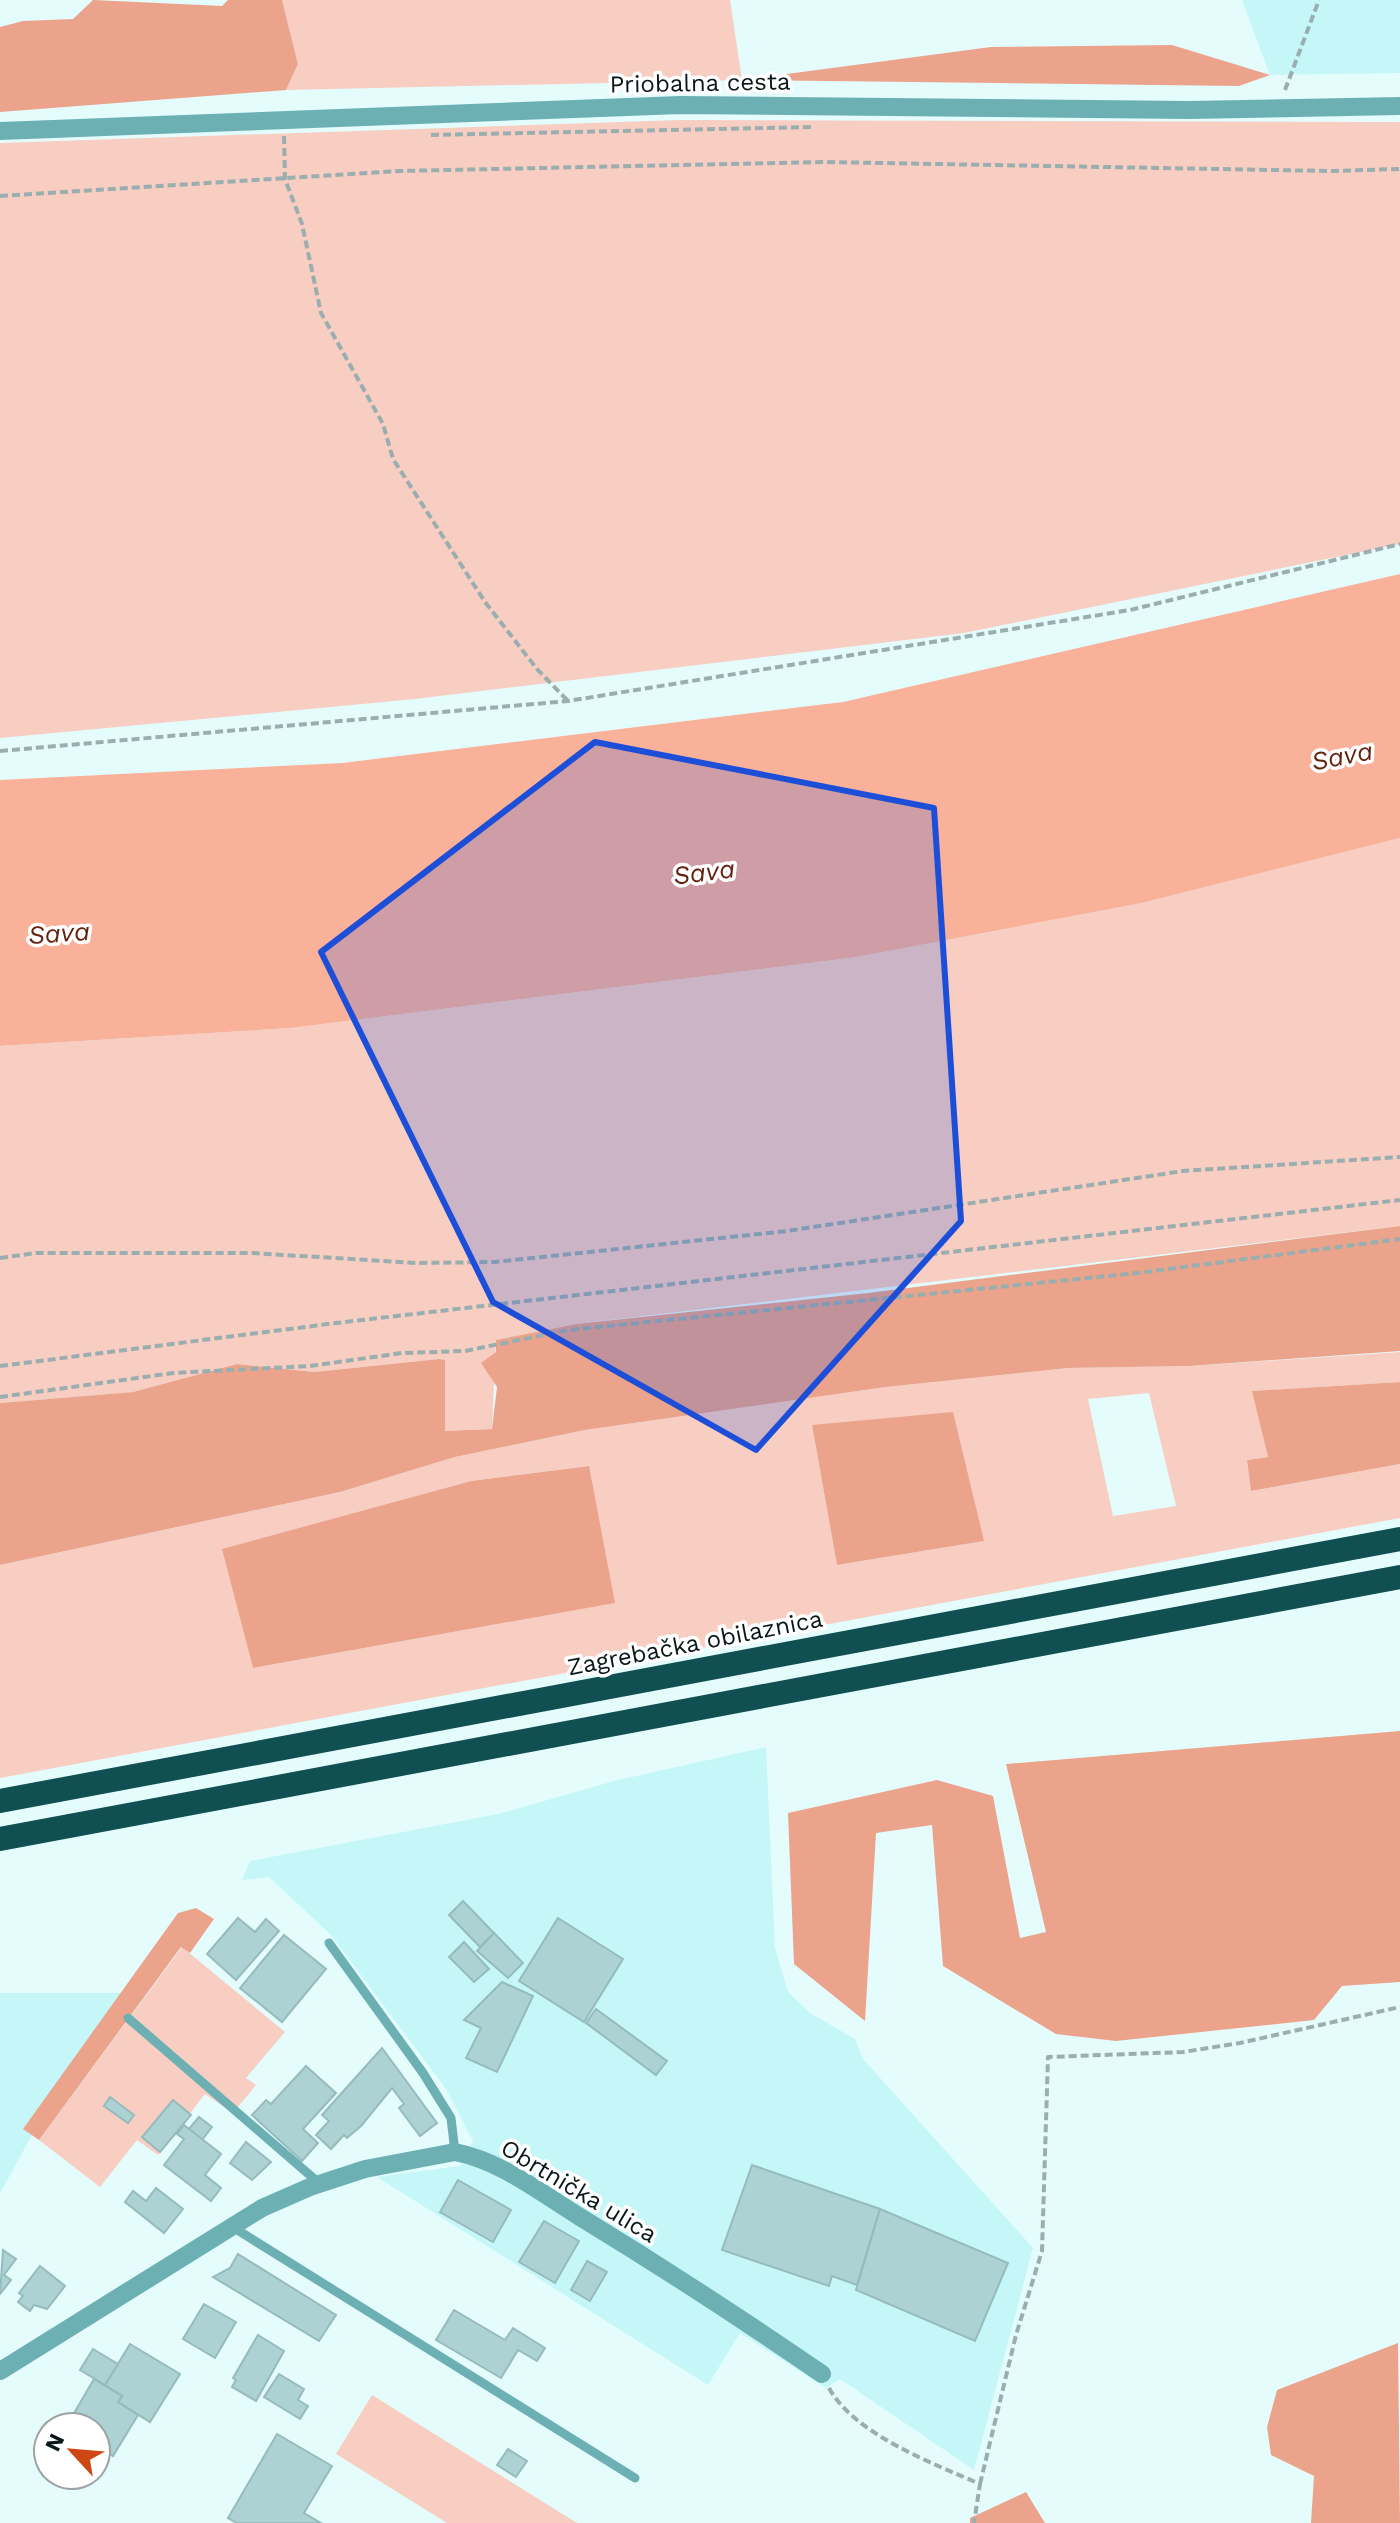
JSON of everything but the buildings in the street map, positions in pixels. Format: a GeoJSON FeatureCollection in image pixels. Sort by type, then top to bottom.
{"type":"FeatureCollection","features":[{"type":"Feature","properties":{"kind":"highway","name":"Zagrebačka obilaznica"},"geometry":{"type":"LineString","coordinates":[[0,1801],[1400,1539]]}},
{"type":"Feature","properties":{"kind":"highway"},"geometry":{"type":"LineString","coordinates":[[0,1839],[1400,1577]]}},
{"type":"Feature","properties":{"kind":"street","name":"Priobalna cesta"},"geometry":{"type":"LineString","coordinates":[[0,131],[680,105],[1400,106]]}},
{"type":"Feature","properties":{"kind":"street"},"geometry":{"type":"LineString","coordinates":[[0,2371],[262,2208],[365,2169],[455,2152]]}},
{"type":"Feature","properties":{"kind":"street","name":"Obrtnička ulica"},"geometry":{"type":"LineString","coordinates":[[455,2152],[513,2176],[726,2308],[822,2374]]}},
{"type":"Feature","properties":{"kind":"lane"},"geometry":{"type":"LineString","coordinates":[[329,1943],[423,2073],[451,2118],[455,2152]]}},
{"type":"Feature","properties":{"kind":"lane"},"geometry":{"type":"LineString","coordinates":[[128,2018],[319,2184]]}},
{"type":"Feature","properties":{"kind":"lane"},"geometry":{"type":"LineString","coordinates":[[231,2226],[635,2478]]}},
{"type":"Feature","properties":{"kind":"path"},"geometry":{"type":"LineString","coordinates":[[1283,108],[1286,83],[1319,0]]}},
{"type":"Feature","properties":{"kind":"path"},"geometry":{"type":"LineString","coordinates":[[418,135],[821,127]]}},
{"type":"Feature","properties":{"kind":"path"},"geometry":{"type":"LineString","coordinates":[[269,135],[299,135]]}},
{"type":"Feature","properties":{"kind":"path"},"geometry":{"type":"LineString","coordinates":[[284,135],[285,179],[302,224],[321,313],[383,424],[393,459],[485,602],[537,669],[568,701]]}},
{"type":"Feature","properties":{"kind":"path"},"geometry":{"type":"LineString","coordinates":[[0,196],[400,171],[824,162],[1330,171],[1400,169]]}},
{"type":"Feature","properties":{"kind":"path"},"geometry":{"type":"LineString","coordinates":[[0,751],[568,701],[1130,610],[1400,544]]}},
{"type":"Feature","properties":{"kind":"path"},"geometry":{"type":"LineString","coordinates":[[0,1258],[36,1253],[252,1253],[417,1263],[495,1262],[787,1231],[1183,1171],[1400,1157]]}},
{"type":"Feature","properties":{"kind":"path"},"geometry":{"type":"LineString","coordinates":[[0,1366],[1400,1200]]}},
{"type":"Feature","properties":{"kind":"path"},"geometry":{"type":"LineString","coordinates":[[0,1397],[173,1373],[310,1366],[402,1353],[465,1351],[568,1330],[1138,1273],[1400,1239]]}},
{"type":"Feature","properties":{"kind":"path"},"geometry":{"type":"LineString","coordinates":[[974,2523],[980,2484],[1024,2307],[1042,2251],[1048,2057],[1183,2052],[1240,2043],[1400,2007]]}},
{"type":"Feature","properties":{"kind":"path"},"geometry":{"type":"LineString","coordinates":[[822,2374],[840,2408],[911,2453],[980,2484]]}},
{"type":"Feature","properties":{"kind":"highlighted area"},"geometry":{"type":"Polygon","coordinates":[[[595,742],[934,808],[961,1221],[756,1450],[493,1302],[321,952],[595,742]]]}},
{"type":"Feature","properties":{"kind":"shaded area"},"geometry":{"type":"Polygon","coordinates":[[[93,0],[222,6],[228,0],[282,0],[298,64],[286,90],[0,112],[0,27],[23,21],[73,19],[93,0]]]}},
{"type":"Feature","properties":{"kind":"shaded area"},"geometry":{"type":"Polygon","coordinates":[[[282,0],[730,0],[742,80],[286,90],[298,64],[282,0]]]}},
{"type":"Feature","properties":{"kind":"shaded area"},"geometry":{"type":"Polygon","coordinates":[[[1242,0],[1400,0],[1400,73],[1270,75],[1242,0]]]}},
{"type":"Feature","properties":{"kind":"shaded area"},"geometry":{"type":"Polygon","coordinates":[[[1172,45],[1270,75],[1239,86],[742,80],[991,47],[1172,45]]]}},
{"type":"Feature","properties":{"kind":"shaded area"},"geometry":{"type":"Polygon","coordinates":[[[679,120],[1400,122],[1400,544],[964,633],[415,699],[0,738],[0,143],[679,120]]]}},
{"type":"Feature","properties":{"kind":"shaded area"},"geometry":{"type":"Polygon","coordinates":[[[1400,838],[1400,1226],[576,1324],[496,1340],[492,1429],[445,1431],[445,1361],[439,1359],[314,1372],[237,1364],[133,1392],[0,1403],[0,1046],[291,1028],[857,957],[1142,903],[1400,838]]]}},
{"type":"Feature","properties":{"kind":"shaded area"},"geometry":{"type":"Polygon","coordinates":[[[1400,1226],[1400,1351],[1189,1366],[1068,1368],[886,1387],[585,1430],[455,1457],[340,1492],[0,1565],[0,1403],[133,1392],[237,1364],[314,1372],[439,1359],[445,1360],[445,1431],[492,1429],[497,1387],[481,1363],[496,1352],[496,1340],[576,1324],[868,1293],[1400,1226]]]}},
{"type":"Feature","properties":{"kind":"shaded area"},"geometry":{"type":"Polygon","coordinates":[[[1400,1352],[1400,1382],[1253,1391],[1268,1457],[1247,1460],[1251,1491],[1400,1464],[1400,1518],[0,1778],[0,1565],[340,1492],[455,1457],[585,1430],[886,1387],[1068,1368],[1189,1366],[1400,1352]],[[1149,1393],[1088,1399],[1113,1516],[1176,1506],[1149,1393]],[[812,1425],[837,1565],[984,1541],[812,1425]],[[588,1466],[471,1481],[223,1549],[253,1668],[614,1603],[588,1466]]]}},
{"type":"Feature","properties":{"kind":"shaded area"},"geometry":{"type":"Polygon","coordinates":[[[1400,1382],[1400,1464],[1251,1491],[1247,1460],[1268,1457],[1252,1391],[1400,1382]]]}},
{"type":"Feature","properties":{"kind":"shaded area"},"geometry":{"type":"Polygon","coordinates":[[[953,1412],[984,1541],[837,1565],[812,1425],[953,1412]]]}},
{"type":"Feature","properties":{"kind":"shaded area"},"geometry":{"type":"Polygon","coordinates":[[[589,1466],[615,1603],[253,1668],[222,1549],[471,1481],[589,1466]]]}},
{"type":"Feature","properties":{"kind":"shaded area"},"geometry":{"type":"Polygon","coordinates":[[[1400,1731],[1400,1982],[1342,1986],[1314,2020],[1116,2041],[1056,2034],[943,1966],[932,1825],[876,1833],[865,2021],[794,1964],[788,1813],[937,1780],[993,1796],[1020,1938],[1046,1932],[1006,1764],[1400,1731]]]}},
{"type":"Feature","properties":{"kind":"shaded area"},"geometry":{"type":"Polygon","coordinates":[[[766,1747],[775,1948],[788,1992],[810,2013],[855,2039],[863,2059],[1033,2248],[974,2470],[840,2379],[826,2388],[740,2333],[708,2385],[377,2177],[460,2166],[473,2141],[446,2089],[331,1935],[269,1877],[242,1880],[250,1861],[498,1814],[614,1781],[766,1747]]]}},
{"type":"Feature","properties":{"kind":"shaded area"},"geometry":{"type":"Polygon","coordinates":[[[196,1908],[214,1919],[190,1953],[181,1947],[39,2140],[23,2129],[178,1913],[196,1908]]]}},
{"type":"Feature","properties":{"kind":"shaded area"},"geometry":{"type":"Polygon","coordinates":[[[182,1947],[285,2032],[246,2078],[256,2085],[233,2113],[205,2094],[158,2155],[137,2140],[100,2187],[39,2140],[182,1947]]]}},
{"type":"Feature","properties":{"kind":"shaded area"},"geometry":{"type":"Polygon","coordinates":[[[0,1993],[123,1993],[24,2129],[32,2135],[0,2193],[0,1993]]]}},
{"type":"Feature","properties":{"kind":"shaded area"},"geometry":{"type":"Polygon","coordinates":[[[1398,2343],[1400,2523],[1311,2523],[1314,2476],[1271,2455],[1267,2427],[1277,2390],[1398,2343]]]}},
{"type":"Feature","properties":{"kind":"shaded area"},"geometry":{"type":"Polygon","coordinates":[[[372,2395],[577,2523],[447,2523],[336,2454],[372,2395]]]}},
{"type":"Feature","properties":{"kind":"shaded area"},"geometry":{"type":"Polygon","coordinates":[[[1026,2492],[1045,2523],[970,2523],[970,2518],[1026,2492]]]}},
{"type":"Feature","properties":{"kind":"water","name":"Sava"},"geometry":{"type":"Polygon","coordinates":[[[1400,574],[1400,838],[1142,903],[857,957],[291,1028],[0,1046],[0,780],[342,763],[843,702],[1400,574]]]}}]}
